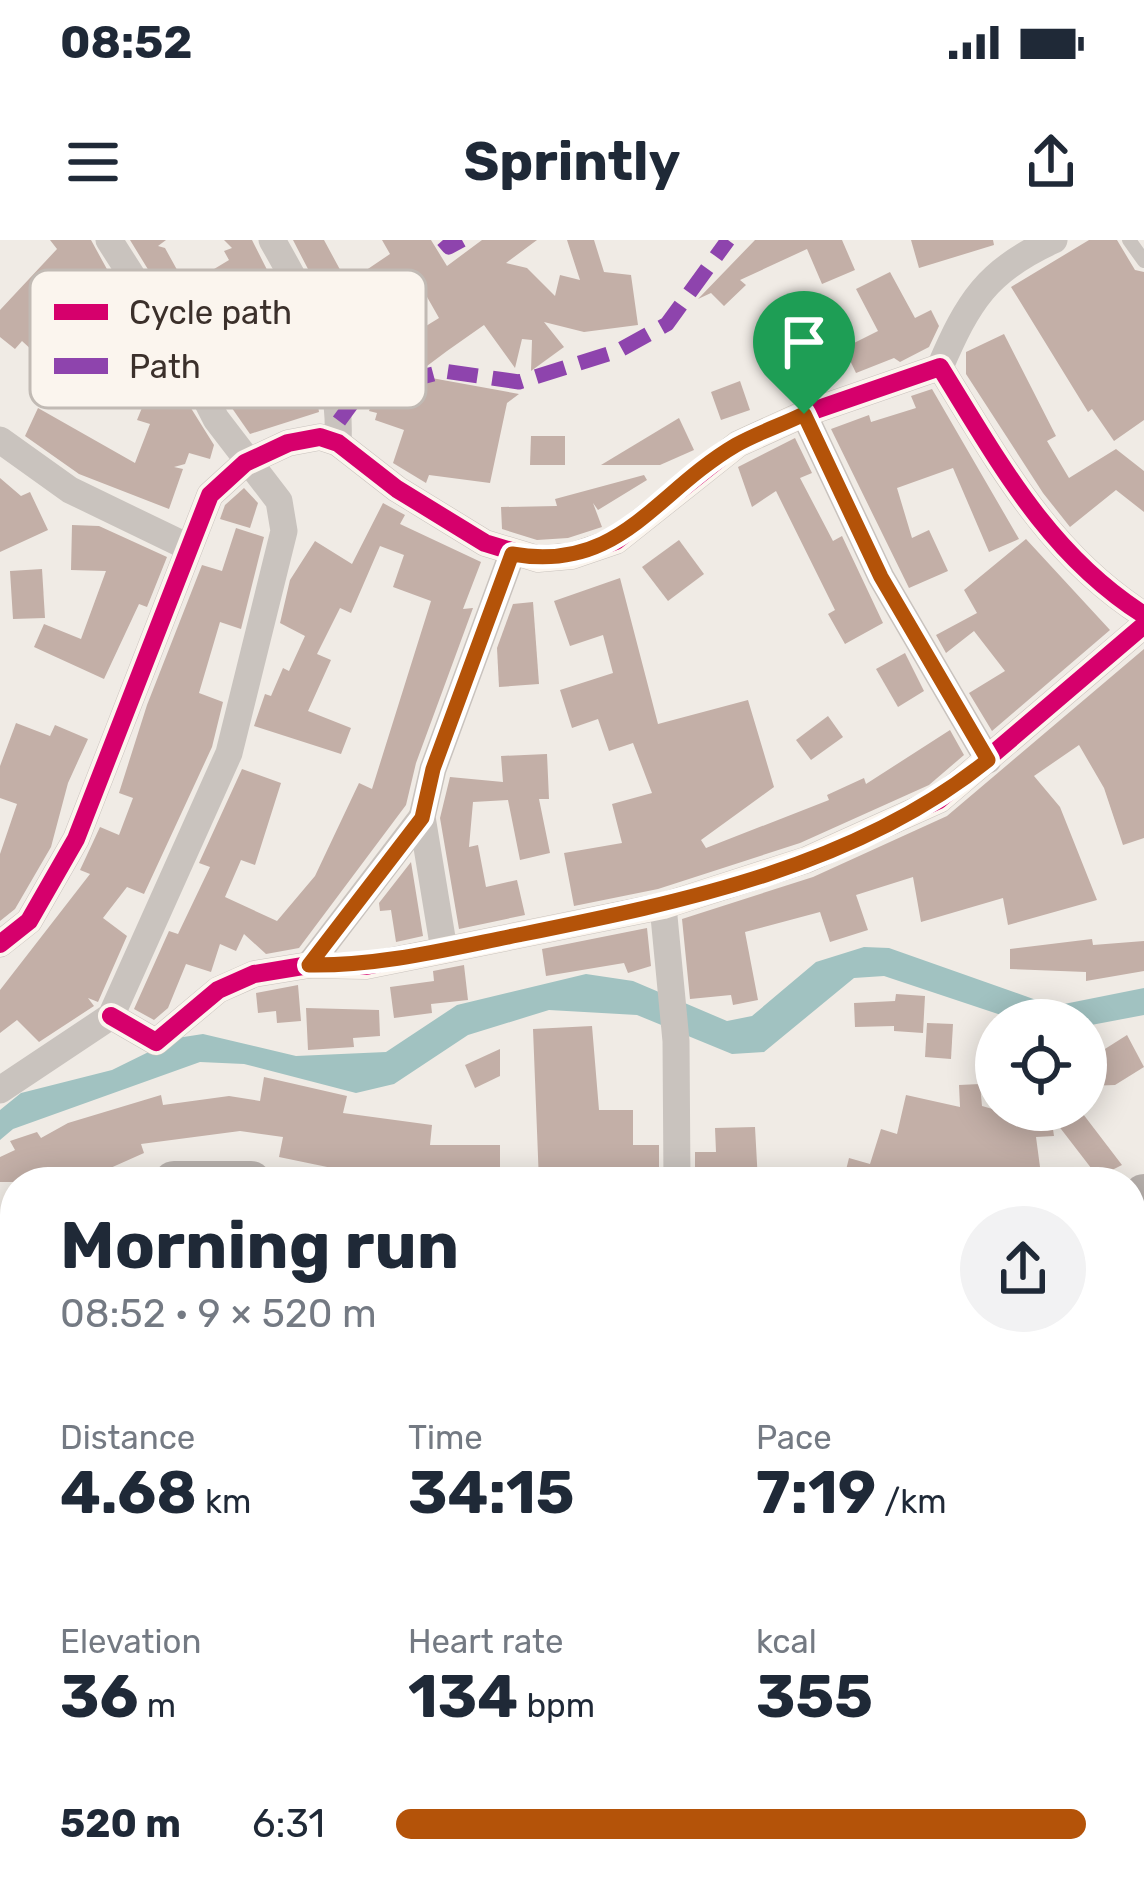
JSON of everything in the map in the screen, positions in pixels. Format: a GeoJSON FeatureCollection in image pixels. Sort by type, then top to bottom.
{"type":"FeatureCollection","features":[{"type":"Feature","properties":{"kind":"street"},"geometry":{"type":"LineString","coordinates":[[109,240],[127,270]]}},
{"type":"Feature","properties":{"kind":"street"},"geometry":{"type":"LineString","coordinates":[[272,240],[288,270]]}},
{"type":"Feature","properties":{"kind":"street"},"geometry":{"type":"LineString","coordinates":[[0,944],[29,921],[62,869],[210,496],[245,463],[288,443],[320,437],[338,443],[397,489],[512,554],[538,559],[596,551],[738,444],[804,414],[940,367],[956,331],[991,276],[1054,240]]}},
{"type":"Feature","properties":{"kind":"street"},"geometry":{"type":"LineString","coordinates":[[940,367],[1027,507],[1067,557],[1144,615]]}},
{"type":"Feature","properties":{"kind":"street"},"geometry":{"type":"LineString","coordinates":[[0,1090],[111,1016],[230,753],[284,513],[269,485],[245,463],[211,408]]}},
{"type":"Feature","properties":{"kind":"street"},"geometry":{"type":"LineString","coordinates":[[337,408],[338,443]]}},
{"type":"Feature","properties":{"kind":"street"},"geometry":{"type":"LineString","coordinates":[[804,414],[881,577],[988,760]]}},
{"type":"Feature","properties":{"kind":"street"},"geometry":{"type":"LineString","coordinates":[[0,440],[70,490],[188,547]]}},
{"type":"Feature","properties":{"kind":"street"},"geometry":{"type":"LineString","coordinates":[[443,950],[422,818],[433,769],[512,554]]}},
{"type":"Feature","properties":{"kind":"street"},"geometry":{"type":"LineString","coordinates":[[111,1016],[156,1042],[218,990],[254,974],[309,965],[366,966],[663,906],[806,860],[939,800],[1144,626]]}},
{"type":"Feature","properties":{"kind":"street"},"geometry":{"type":"LineString","coordinates":[[309,965],[422,818]]}},
{"type":"Feature","properties":{"kind":"street"},"geometry":{"type":"LineString","coordinates":[[663,906],[676,1041],[676,1167]]}},
{"type":"Feature","properties":{"kind":"lane"},"geometry":{"type":"LineString","coordinates":[[1129,240],[1144,261]]}},
{"type":"Feature","properties":{"kind":"water"},"geometry":{"type":"Polygon","coordinates":[[[864,947],[889,948],[1033,999],[975,999],[975,1006],[884,976],[854,978],[764,1052],[732,1054],[637,1015],[549,1010],[468,1035],[394,1084],[356,1093],[244,1064],[200,1062],[13,1129],[0,1140],[0,1110],[21,1093],[112,1070],[177,1038],[203,1034],[296,1056],[386,1052],[457,1005],[586,974],[633,981],[727,1021],[752,1016],[816,962],[864,947]]]}},
{"type":"Feature","properties":{"kind":"water"},"geometry":{"type":"Polygon","coordinates":[[[1144,988],[1144,1015],[1107,1022],[1107,999],[1089,999],[1144,988]]]}},
{"type":"Feature","properties":{"kind":"building"},"geometry":{"type":"Polygon","coordinates":[[[50,240],[91,240],[107,270],[37,270],[57,249],[50,240]]]}},
{"type":"Feature","properties":{"kind":"building"},"geometry":{"type":"Polygon","coordinates":[[[130,240],[166,240],[158,246],[165,248],[177,270],[148,270],[130,240]]]}},
{"type":"Feature","properties":{"kind":"building"},"geometry":{"type":"Polygon","coordinates":[[[224,240],[252,240],[267,270],[212,270],[229,260],[224,251],[232,248],[224,240]]]}},
{"type":"Feature","properties":{"kind":"building"},"geometry":{"type":"Polygon","coordinates":[[[293,240],[324,240],[340,270],[309,270],[293,240]]]}},
{"type":"Feature","properties":{"kind":"building"},"geometry":{"type":"Polygon","coordinates":[[[382,240],[431,240],[447,266],[482,240],[537,240],[506,263],[527,268],[555,296],[560,275],[580,280],[567,240],[594,240],[604,272],[631,275],[638,325],[584,332],[544,322],[564,347],[531,371],[532,340],[522,339],[515,368],[484,325],[426,367],[426,326],[439,318],[426,295],[426,270],[366,270],[390,254],[382,240]]]}},
{"type":"Feature","properties":{"kind":"building"},"geometry":{"type":"Polygon","coordinates":[[[755,240],[842,240],[855,270],[822,284],[807,249],[740,280],[746,285],[724,306],[711,293],[698,299],[755,240]]]}},
{"type":"Feature","properties":{"kind":"building"},"geometry":{"type":"Polygon","coordinates":[[[911,240],[993,240],[994,245],[919,268],[911,240]]]}},
{"type":"Feature","properties":{"kind":"building"},"geometry":{"type":"Polygon","coordinates":[[[1089,240],[1117,240],[1135,270],[1144,272],[1144,420],[1114,441],[1092,409],[1088,412],[1011,287],[1089,240]]]}},
{"type":"Feature","properties":{"kind":"building"},"geometry":{"type":"Polygon","coordinates":[[[890,272],[915,318],[931,310],[939,326],[929,347],[900,362],[894,358],[856,373],[844,348],[878,331],[856,289],[890,272]]]}},
{"type":"Feature","properties":{"kind":"building"},"geometry":{"type":"Polygon","coordinates":[[[30,278],[30,348],[22,341],[15,349],[0,337],[0,310],[30,278]]]}},
{"type":"Feature","properties":{"kind":"building"},"geometry":{"type":"Polygon","coordinates":[[[1004,334],[1056,436],[1047,441],[1069,478],[1116,449],[1144,471],[1144,512],[1116,490],[1070,527],[1043,493],[966,374],[966,352],[1004,334]]]}},
{"type":"Feature","properties":{"kind":"building"},"geometry":{"type":"Polygon","coordinates":[[[426,377],[519,394],[507,403],[490,483],[429,475],[426,483],[393,463],[404,430],[375,420],[377,413],[369,411],[426,408],[426,377]]]}},
{"type":"Feature","properties":{"kind":"building"},"geometry":{"type":"Polygon","coordinates":[[[740,381],[750,410],[721,420],[711,392],[740,381]]]}},
{"type":"Feature","properties":{"kind":"building"},"geometry":{"type":"Polygon","coordinates":[[[932,389],[1019,539],[989,552],[953,468],[897,488],[912,538],[929,530],[948,571],[909,588],[831,429],[869,415],[871,422],[916,408],[911,396],[932,389]]]}},
{"type":"Feature","properties":{"kind":"building"},"geometry":{"type":"Polygon","coordinates":[[[38,408],[135,463],[150,424],[137,420],[142,408],[191,408],[214,445],[210,459],[189,453],[185,464],[174,467],[183,469],[169,509],[79,474],[25,436],[38,408]]]}},
{"type":"Feature","properties":{"kind":"building"},"geometry":{"type":"Polygon","coordinates":[[[232,408],[318,408],[319,412],[250,434],[232,408]]]}},
{"type":"Feature","properties":{"kind":"building"},"geometry":{"type":"Polygon","coordinates":[[[679,418],[694,450],[660,465],[601,465],[679,418]]]}},
{"type":"Feature","properties":{"kind":"building"},"geometry":{"type":"Polygon","coordinates":[[[531,436],[565,436],[565,465],[530,465],[531,436]]]}},
{"type":"Feature","properties":{"kind":"building"},"geometry":{"type":"Polygon","coordinates":[[[795,438],[812,473],[800,478],[833,541],[842,536],[883,623],[845,644],[828,614],[835,610],[776,491],[752,507],[738,467],[795,438]]]}},
{"type":"Feature","properties":{"kind":"building"},"geometry":{"type":"Polygon","coordinates":[[[644,475],[647,480],[598,510],[593,503],[602,527],[568,538],[537,540],[502,529],[501,507],[557,506],[555,499],[644,475]]]}},
{"type":"Feature","properties":{"kind":"building"},"geometry":{"type":"Polygon","coordinates":[[[0,478],[21,496],[30,492],[48,530],[0,552],[0,478]]]}},
{"type":"Feature","properties":{"kind":"building"},"geometry":{"type":"Polygon","coordinates":[[[244,488],[258,503],[250,528],[220,519],[225,505],[244,488]]]}},
{"type":"Feature","properties":{"kind":"building"},"geometry":{"type":"Polygon","coordinates":[[[383,503],[405,515],[400,524],[481,562],[463,609],[473,608],[416,763],[406,805],[299,948],[266,954],[244,934],[236,951],[220,944],[211,972],[186,964],[168,1008],[154,1020],[134,1009],[169,931],[178,934],[210,867],[199,863],[242,769],[281,783],[255,865],[241,860],[225,897],[277,921],[315,876],[359,783],[372,789],[431,601],[393,587],[404,555],[380,546],[351,613],[340,608],[317,654],[331,660],[308,711],[351,728],[341,754],[254,726],[265,694],[271,696],[283,668],[289,671],[305,636],[280,623],[290,580],[315,541],[352,564],[383,503]]]}},
{"type":"Feature","properties":{"kind":"building"},"geometry":{"type":"Polygon","coordinates":[[[72,525],[99,526],[167,557],[147,607],[139,604],[104,679],[34,647],[44,624],[81,639],[106,571],[71,570],[72,525]]]}},
{"type":"Feature","properties":{"kind":"building"},"geometry":{"type":"Polygon","coordinates":[[[236,528],[264,537],[241,629],[220,622],[199,693],[223,702],[212,747],[144,894],[127,887],[103,918],[127,936],[98,1002],[88,998],[94,1006],[39,1042],[17,1020],[0,1033],[0,990],[90,874],[80,870],[100,827],[119,835],[133,798],[119,793],[147,705],[202,565],[222,571],[236,528]]]}},
{"type":"Feature","properties":{"kind":"building"},"geometry":{"type":"Polygon","coordinates":[[[1026,539],[1110,630],[992,731],[969,693],[1005,671],[974,631],[946,653],[936,635],[977,613],[964,590],[1026,539]]]}},
{"type":"Feature","properties":{"kind":"building"},"geometry":{"type":"Polygon","coordinates":[[[679,540],[704,574],[668,601],[642,567],[679,540]]]}},
{"type":"Feature","properties":{"kind":"building"},"geometry":{"type":"Polygon","coordinates":[[[42,569],[45,618],[13,619],[10,571],[42,569]]]}},
{"type":"Feature","properties":{"kind":"building"},"geometry":{"type":"Polygon","coordinates":[[[620,578],[658,724],[748,700],[774,787],[701,840],[706,848],[829,800],[827,795],[864,778],[866,784],[950,730],[964,755],[929,785],[800,843],[658,889],[574,906],[564,853],[622,843],[612,804],[652,793],[633,743],[609,751],[598,719],[572,728],[560,690],[613,673],[603,635],[570,646],[554,601],[620,578]]]}},
{"type":"Feature","properties":{"kind":"building"},"geometry":{"type":"Polygon","coordinates":[[[533,602],[539,684],[499,687],[497,648],[513,604],[533,602]]]}},
{"type":"Feature","properties":{"kind":"building"},"geometry":{"type":"Polygon","coordinates":[[[1144,649],[1144,838],[1123,845],[1104,788],[1079,745],[1034,776],[1060,807],[1097,900],[1008,925],[1003,898],[921,922],[913,877],[856,895],[868,930],[830,942],[820,912],[745,932],[758,1000],[733,1005],[731,995],[690,999],[682,919],[813,877],[947,816],[1144,649]]]}},
{"type":"Feature","properties":{"kind":"building"},"geometry":{"type":"Polygon","coordinates":[[[905,653],[924,691],[898,707],[876,669],[905,653]]]}},
{"type":"Feature","properties":{"kind":"building"},"geometry":{"type":"Polygon","coordinates":[[[828,716],[843,737],[811,760],[796,740],[828,716]]]}},
{"type":"Feature","properties":{"kind":"building"},"geometry":{"type":"Polygon","coordinates":[[[16,723],[50,736],[55,725],[88,739],[68,783],[51,847],[15,909],[0,921],[0,854],[17,804],[0,798],[0,766],[16,723]]]}},
{"type":"Feature","properties":{"kind":"building"},"geometry":{"type":"Polygon","coordinates":[[[547,754],[549,799],[539,799],[550,853],[520,860],[508,800],[473,802],[469,847],[478,845],[486,887],[517,880],[525,915],[459,929],[440,818],[450,777],[503,782],[501,756],[547,754]]]}},
{"type":"Feature","properties":{"kind":"building"},"geometry":{"type":"Polygon","coordinates":[[[411,862],[423,936],[396,942],[391,910],[380,911],[379,903],[411,862]]]}},
{"type":"Feature","properties":{"kind":"building"},"geometry":{"type":"Polygon","coordinates":[[[647,928],[651,966],[628,973],[624,963],[546,976],[542,949],[647,928]]]}},
{"type":"Feature","properties":{"kind":"building"},"geometry":{"type":"Polygon","coordinates":[[[1092,939],[1093,945],[1144,941],[1144,971],[1086,981],[1086,972],[1010,969],[1010,949],[1092,939]]]}},
{"type":"Feature","properties":{"kind":"building"},"geometry":{"type":"Polygon","coordinates":[[[464,965],[468,1000],[431,1004],[432,1013],[394,1018],[390,987],[434,981],[433,971],[464,965]]]}},
{"type":"Feature","properties":{"kind":"building"},"geometry":{"type":"Polygon","coordinates":[[[298,985],[301,1021],[277,1023],[276,1011],[258,1013],[256,993],[298,985]]]}},
{"type":"Feature","properties":{"kind":"building"},"geometry":{"type":"Polygon","coordinates":[[[896,994],[925,996],[923,1033],[894,1031],[894,1026],[855,1027],[854,1003],[895,1001],[896,994]]]}},
{"type":"Feature","properties":{"kind":"building"},"geometry":{"type":"Polygon","coordinates":[[[306,1008],[379,1010],[380,1036],[353,1038],[354,1047],[308,1050],[306,1008]]]}},
{"type":"Feature","properties":{"kind":"building"},"geometry":{"type":"Polygon","coordinates":[[[927,1023],[953,1024],[951,1059],[925,1057],[927,1023]]]}},
{"type":"Feature","properties":{"kind":"building"},"geometry":{"type":"Polygon","coordinates":[[[592,1026],[599,1110],[633,1110],[633,1145],[659,1145],[659,1167],[538,1167],[533,1029],[592,1026]]]}},
{"type":"Feature","properties":{"kind":"building"},"geometry":{"type":"Polygon","coordinates":[[[1127,1035],[1144,1067],[1107,1085],[1107,1048],[1127,1035]]]}},
{"type":"Feature","properties":{"kind":"building"},"geometry":{"type":"Polygon","coordinates":[[[500,1049],[500,1076],[475,1088],[465,1065],[500,1049]]]}},
{"type":"Feature","properties":{"kind":"building"},"geometry":{"type":"Polygon","coordinates":[[[264,1077],[347,1096],[343,1113],[432,1125],[430,1145],[500,1145],[500,1167],[327,1167],[279,1157],[283,1137],[240,1131],[141,1144],[144,1153],[113,1167],[0,1167],[0,1157],[15,1150],[10,1141],[37,1132],[41,1138],[68,1123],[161,1095],[163,1105],[229,1096],[260,1101],[264,1077]]]}},
{"type":"Feature","properties":{"kind":"building"},"geometry":{"type":"Polygon","coordinates":[[[975,1084],[975,1131],[1053,1131],[1054,1136],[1036,1137],[1040,1167],[847,1167],[849,1158],[870,1164],[881,1129],[897,1134],[906,1095],[960,1107],[959,1085],[975,1084]]]}},
{"type":"Feature","properties":{"kind":"building"},"geometry":{"type":"Polygon","coordinates":[[[755,1127],[757,1167],[695,1167],[695,1152],[716,1152],[715,1128],[755,1127]]]}},
{"type":"Feature","properties":{"kind":"building"},"geometry":{"type":"Polygon","coordinates":[[[1063,1131],[1096,1131],[1122,1165],[1090,1167],[1063,1131]]]}},
{"type":"Feature","properties":{"kind":"marked path"},"geometry":{"type":"LineString","coordinates":[[443,240],[449,247],[462,240]]}},
{"type":"Feature","properties":{"kind":"marked path"},"geometry":{"type":"LineString","coordinates":[[426,376],[444,371],[519,382],[618,351],[667,324],[728,240]]}},
{"type":"Feature","properties":{"kind":"marked path"},"geometry":{"type":"LineString","coordinates":[[339,421],[349,408]]}},
{"type":"Feature","properties":{"kind":"cycle path"},"geometry":{"type":"LineString","coordinates":[[0,944],[29,921],[76,839],[210,495],[245,463],[288,443],[320,437],[338,443],[397,489],[485,543],[538,559],[572,556],[616,541],[738,444],[804,414],[940,367],[1005,471],[1053,535],[1110,591],[1144,615]]}},
{"type":"Feature","properties":{"kind":"cycle path"},"geometry":{"type":"LineString","coordinates":[[111,1016],[156,1042],[218,990],[254,974],[309,965],[366,966],[663,906],[806,860],[939,800],[1144,625]]}},
{"type":"Feature","properties":{"kind":"route"},"geometry":{"type":"LineString","coordinates":[[804,414],[881,577],[988,760],[939,800],[894,823],[806,860],[663,906],[366,966],[309,965],[422,818],[433,769],[474,663],[489,604],[512,554],[538,559],[596,551],[616,541],[683,482],[738,444],[804,414]]}}]}
